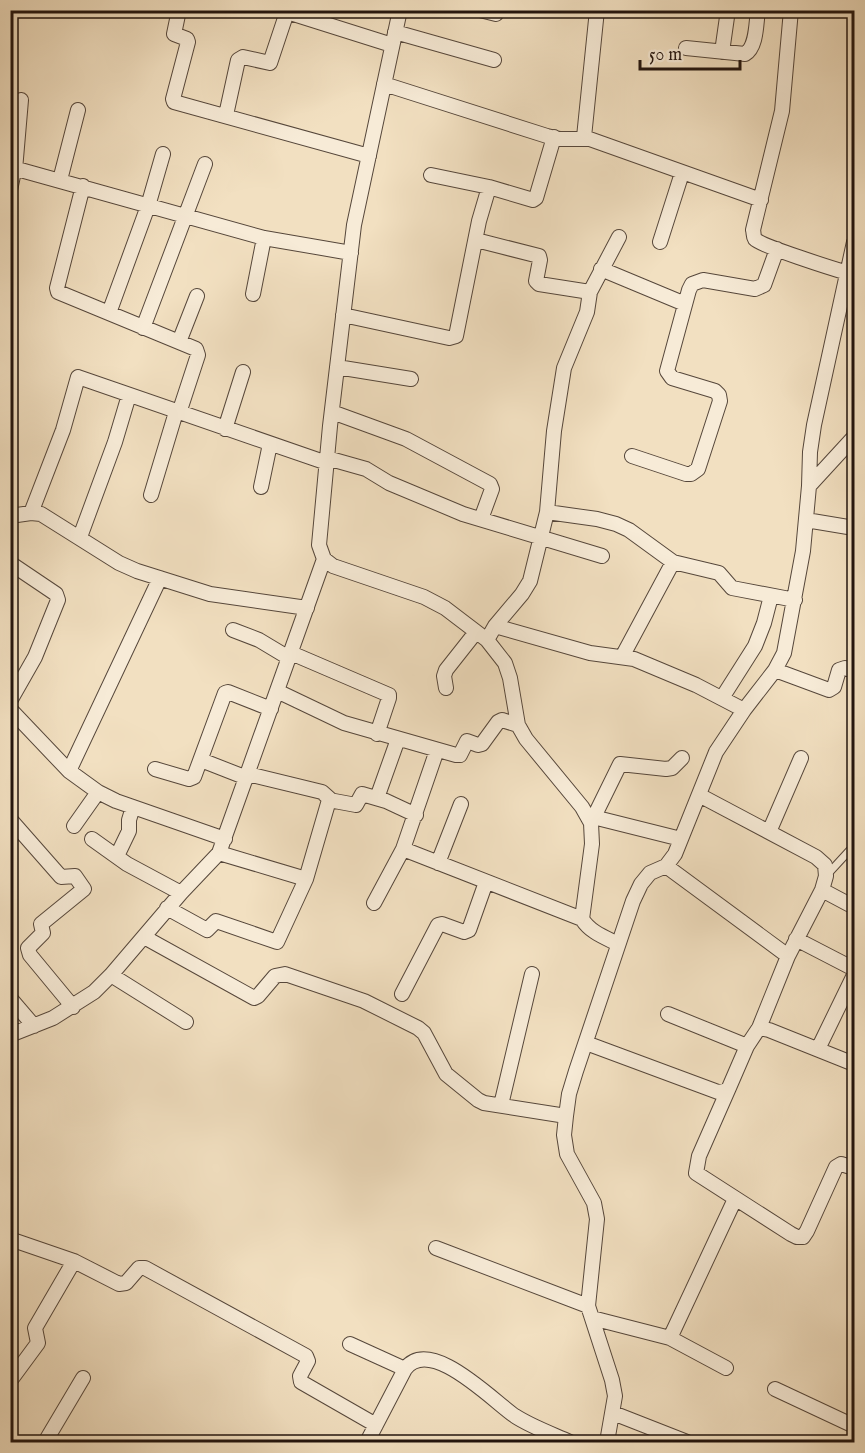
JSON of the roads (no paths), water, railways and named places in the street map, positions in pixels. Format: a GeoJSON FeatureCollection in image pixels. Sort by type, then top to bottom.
{"type":"FeatureCollection","features":[{"type":"Feature","properties":{"kind":"street"},"geometry":{"type":"LineString","coordinates":[[179,10],[174,34],[187,39],[188,42],[173,101],[369,156]]}},
{"type":"Feature","properties":{"kind":"street"},"geometry":{"type":"LineString","coordinates":[[400,10],[354,225],[319,545],[324,559],[333,566],[424,597],[445,608],[481,636],[505,663],[510,678],[518,725],[526,739],[592,820],[681,839]]}},
{"type":"Feature","properties":{"kind":"street"},"geometry":{"type":"LineString","coordinates":[[480,10],[496,14]]}},
{"type":"Feature","properties":{"kind":"street"},"geometry":{"type":"LineString","coordinates":[[586,139],[583,135],[597,10]]}},
{"type":"Feature","properties":{"kind":"street"},"geometry":{"type":"LineString","coordinates":[[722,52],[728,10]]}},
{"type":"Feature","properties":{"kind":"street"},"geometry":{"type":"LineString","coordinates":[[686,48],[745,54],[750,51],[758,10]]}},
{"type":"Feature","properties":{"kind":"street"},"geometry":{"type":"LineString","coordinates":[[791,10],[786,89],[753,230],[754,237],[757,241],[777,249],[848,273]]}},
{"type":"Feature","properties":{"kind":"street"},"geometry":{"type":"LineString","coordinates":[[226,115],[238,60],[243,57],[270,63],[284,11],[494,60]]}},
{"type":"Feature","properties":{"kind":"street"},"geometry":{"type":"LineString","coordinates":[[384,84],[554,137],[586,139],[761,200]]}},
{"type":"Feature","properties":{"kind":"street"},"geometry":{"type":"LineString","coordinates":[[10,190],[15,170],[21,100]]}},
{"type":"Feature","properties":{"kind":"street"},"geometry":{"type":"LineString","coordinates":[[60,180],[78,110]]}},
{"type":"Feature","properties":{"kind":"street"},"geometry":{"type":"LineString","coordinates":[[431,175],[489,187],[530,200],[536,198],[554,137]]}},
{"type":"Feature","properties":{"kind":"street"},"geometry":{"type":"LineString","coordinates":[[109,313],[148,206],[163,154]]}},
{"type":"Feature","properties":{"kind":"street"},"geometry":{"type":"LineString","coordinates":[[143,328],[205,164]]}},
{"type":"Feature","properties":{"kind":"street"},"geometry":{"type":"LineString","coordinates":[[15,170],[82,186],[264,238],[351,252]]}},
{"type":"Feature","properties":{"kind":"street"},"geometry":{"type":"LineString","coordinates":[[660,242],[682,173]]}},
{"type":"Feature","properties":{"kind":"street"},"geometry":{"type":"LineString","coordinates":[[82,186],[57,288],[61,295],[196,349],[198,355],[152,495]]}},
{"type":"Feature","properties":{"kind":"street"},"geometry":{"type":"LineString","coordinates":[[343,315],[450,338],[456,336],[489,187]]}},
{"type":"Feature","properties":{"kind":"street"},"geometry":{"type":"LineString","coordinates":[[446,688],[444,676],[446,670],[481,636],[495,626],[530,581],[547,513],[561,379],[587,312],[590,292],[619,237]]}},
{"type":"Feature","properties":{"kind":"street"},"geometry":{"type":"LineString","coordinates":[[254,294],[264,238]]}},
{"type":"Feature","properties":{"kind":"street"},"geometry":{"type":"LineString","coordinates":[[476,240],[538,255],[540,260],[536,281],[539,284],[590,292]]}},
{"type":"Feature","properties":{"kind":"street"},"geometry":{"type":"LineString","coordinates":[[607,1443],[615,1396],[590,1312],[597,1219],[591,1197],[567,1154],[564,1135],[569,1094],[618,944],[641,884],[650,873],[666,866],[681,839],[716,752],[744,710],[775,670],[784,653],[795,600],[806,520],[814,425],[855,242]]}},
{"type":"Feature","properties":{"kind":"street"},"geometry":{"type":"LineString","coordinates":[[632,456],[686,474],[692,474],[698,469],[720,401],[719,395],[715,391],[672,378],[667,371],[689,290],[698,280],[759,288],[764,285],[777,249]]}},
{"type":"Feature","properties":{"kind":"street"},"geometry":{"type":"LineString","coordinates":[[601,269],[685,304]]}},
{"type":"Feature","properties":{"kind":"street"},"geometry":{"type":"LineString","coordinates":[[179,342],[197,296]]}},
{"type":"Feature","properties":{"kind":"street"},"geometry":{"type":"LineString","coordinates":[[337,367],[411,379]]}},
{"type":"Feature","properties":{"kind":"street"},"geometry":{"type":"LineString","coordinates":[[225,429],[243,372]]}},
{"type":"Feature","properties":{"kind":"street"},"geometry":{"type":"LineString","coordinates":[[31,513],[63,430],[78,377],[270,444],[366,469],[389,483],[463,514],[602,556]]}},
{"type":"Feature","properties":{"kind":"street"},"geometry":{"type":"LineString","coordinates":[[80,537],[115,442],[129,395]]}},
{"type":"Feature","properties":{"kind":"street"},"geometry":{"type":"LineString","coordinates":[[332,412],[406,439],[490,484],[492,489],[482,519]]}},
{"type":"Feature","properties":{"kind":"street"},"geometry":{"type":"LineString","coordinates":[[809,486],[855,437]]}},
{"type":"Feature","properties":{"kind":"street"},"geometry":{"type":"LineString","coordinates":[[261,487],[270,444]]}},
{"type":"Feature","properties":{"kind":"street"},"geometry":{"type":"LineString","coordinates":[[547,513],[597,519],[616,524],[629,530],[673,562],[719,573],[732,588],[795,600]]}},
{"type":"Feature","properties":{"kind":"street"},"geometry":{"type":"LineString","coordinates":[[10,516],[42,514],[119,563],[160,578],[226,597],[307,608]]}},
{"type":"Feature","properties":{"kind":"street"},"geometry":{"type":"LineString","coordinates":[[806,520],[855,528]]}},
{"type":"Feature","properties":{"kind":"street"},"geometry":{"type":"LineString","coordinates":[[10,1035],[73,1007],[94,992],[219,853],[324,559]]}},
{"type":"Feature","properties":{"kind":"street"},"geometry":{"type":"LineString","coordinates":[[622,657],[673,562]]}},
{"type":"Feature","properties":{"kind":"street"},"geometry":{"type":"LineString","coordinates":[[10,563],[57,594],[58,600],[34,657],[10,701]]}},
{"type":"Feature","properties":{"kind":"street"},"geometry":{"type":"LineString","coordinates":[[69,771],[160,578]]}},
{"type":"Feature","properties":{"kind":"street"},"geometry":{"type":"LineString","coordinates":[[722,698],[755,646],[764,624],[771,596]]}},
{"type":"Feature","properties":{"kind":"street"},"geometry":{"type":"LineString","coordinates":[[495,626],[606,657],[634,659],[744,710]]}},
{"type":"Feature","properties":{"kind":"street"},"geometry":{"type":"LineString","coordinates":[[233,630],[388,694],[390,698],[377,734]]}},
{"type":"Feature","properties":{"kind":"street"},"geometry":{"type":"LineString","coordinates":[[775,670],[829,690],[834,687],[839,670],[845,668],[855,671]]}},
{"type":"Feature","properties":{"kind":"street"},"geometry":{"type":"LineString","coordinates":[[277,691],[344,723],[458,756],[467,741],[482,744],[498,722],[502,720],[518,725]]}},
{"type":"Feature","properties":{"kind":"street"},"geometry":{"type":"LineString","coordinates":[[155,769],[192,778],[201,760],[225,693],[231,692],[271,709]]}},
{"type":"Feature","properties":{"kind":"street"},"geometry":{"type":"LineString","coordinates":[[10,709],[69,771],[98,792],[133,807],[225,838]]}},
{"type":"Feature","properties":{"kind":"street"},"geometry":{"type":"LineString","coordinates":[[377,798],[398,739]]}},
{"type":"Feature","properties":{"kind":"street"},"geometry":{"type":"LineString","coordinates":[[374,903],[403,849],[437,750]]}},
{"type":"Feature","properties":{"kind":"street"},"geometry":{"type":"LineString","coordinates":[[618,944],[593,932],[582,918],[592,844],[592,820],[620,764],[666,769],[672,768],[682,758]]}},
{"type":"Feature","properties":{"kind":"street"},"geometry":{"type":"LineString","coordinates":[[769,832],[801,758]]}},
{"type":"Feature","properties":{"kind":"street"},"geometry":{"type":"LineString","coordinates":[[201,760],[247,776],[322,792],[331,800],[354,805],[362,794],[416,815]]}},
{"type":"Feature","properties":{"kind":"street"},"geometry":{"type":"LineString","coordinates":[[74,826],[98,792]]}},
{"type":"Feature","properties":{"kind":"street"},"geometry":{"type":"LineString","coordinates":[[699,795],[816,857],[825,865],[824,883],[788,956],[759,1028],[747,1046],[699,1156],[696,1173],[791,1234],[802,1237],[807,1231],[836,1167],[841,1164],[855,1168]]}},
{"type":"Feature","properties":{"kind":"street"},"geometry":{"type":"LineString","coordinates":[[168,908],[207,930],[216,921],[277,942],[306,879],[328,801],[331,800]]}},
{"type":"Feature","properties":{"kind":"street"},"geometry":{"type":"LineString","coordinates":[[438,863],[461,804]]}},
{"type":"Feature","properties":{"kind":"street"},"geometry":{"type":"LineString","coordinates":[[117,856],[129,831],[129,820],[133,807]]}},
{"type":"Feature","properties":{"kind":"street"},"geometry":{"type":"LineString","coordinates":[[10,819],[61,877],[75,876],[84,890],[41,924],[43,933],[28,948],[30,955],[73,1007]]}},
{"type":"Feature","properties":{"kind":"street"},"geometry":{"type":"LineString","coordinates":[[92,839],[148,876],[181,893]]}},
{"type":"Feature","properties":{"kind":"street"},"geometry":{"type":"LineString","coordinates":[[403,849],[582,918]]}},
{"type":"Feature","properties":{"kind":"street"},"geometry":{"type":"LineString","coordinates":[[219,853],[306,879]]}},
{"type":"Feature","properties":{"kind":"street"},"geometry":{"type":"LineString","coordinates":[[666,866],[788,956]]}},
{"type":"Feature","properties":{"kind":"street"},"geometry":{"type":"LineString","coordinates":[[402,994],[438,925],[442,924],[464,932],[469,930],[486,882]]}},
{"type":"Feature","properties":{"kind":"street"},"geometry":{"type":"LineString","coordinates":[[824,883],[855,907]]}},
{"type":"Feature","properties":{"kind":"street"},"geometry":{"type":"LineString","coordinates":[[144,937],[254,998],[275,975],[285,974],[364,1001],[424,1032],[446,1074],[478,1100],[566,1116]]}},
{"type":"Feature","properties":{"kind":"street"},"geometry":{"type":"LineString","coordinates":[[796,939],[855,969]]}},
{"type":"Feature","properties":{"kind":"street"},"geometry":{"type":"LineString","coordinates":[[501,1105],[532,974]]}},
{"type":"Feature","properties":{"kind":"street"},"geometry":{"type":"LineString","coordinates":[[111,975],[186,1022]]}},
{"type":"Feature","properties":{"kind":"street"},"geometry":{"type":"LineString","coordinates":[[818,1049],[855,975]]}},
{"type":"Feature","properties":{"kind":"street"},"geometry":{"type":"LineString","coordinates":[[10,998],[34,1026]]}},
{"type":"Feature","properties":{"kind":"street"},"geometry":{"type":"LineString","coordinates":[[668,1014],[747,1046]]}},
{"type":"Feature","properties":{"kind":"street"},"geometry":{"type":"LineString","coordinates":[[759,1028],[855,1064]]}},
{"type":"Feature","properties":{"kind":"street"},"geometry":{"type":"LineString","coordinates":[[585,1043],[707,1089],[718,1092],[728,1090]]}},
{"type":"Feature","properties":{"kind":"street"},"geometry":{"type":"LineString","coordinates":[[670,1338],[735,1199]]}},
{"type":"Feature","properties":{"kind":"street"},"geometry":{"type":"LineString","coordinates":[[10,1239],[74,1261],[122,1285],[139,1268],[146,1268],[306,1356],[308,1361],[300,1376],[301,1382],[376,1425]]}},
{"type":"Feature","properties":{"kind":"street"},"geometry":{"type":"LineString","coordinates":[[436,1248],[590,1312],[670,1338],[726,1368]]}},
{"type":"Feature","properties":{"kind":"street"},"geometry":{"type":"LineString","coordinates":[[10,1381],[37,1347],[35,1328],[74,1261]]}},
{"type":"Feature","properties":{"kind":"street"},"geometry":{"type":"LineString","coordinates":[[350,1344],[405,1369]]}},
{"type":"Feature","properties":{"kind":"street"},"geometry":{"type":"LineString","coordinates":[[367,1443],[405,1369],[410,1361],[415,1360],[431,1360],[465,1375],[525,1422],[570,1443]]}},
{"type":"Feature","properties":{"kind":"street"},"geometry":{"type":"LineString","coordinates":[[45,1443],[83,1378]]}},
{"type":"Feature","properties":{"kind":"street"},"geometry":{"type":"LineString","coordinates":[[775,1389],[855,1426]]}},
{"type":"Feature","properties":{"kind":"street"},"geometry":{"type":"LineString","coordinates":[[613,1413],[687,1443]]}},
{"type":"Feature","properties":{"kind":"lane"},"geometry":{"type":"LineString","coordinates":[[824,883],[849,851],[855,849]]}}]}
